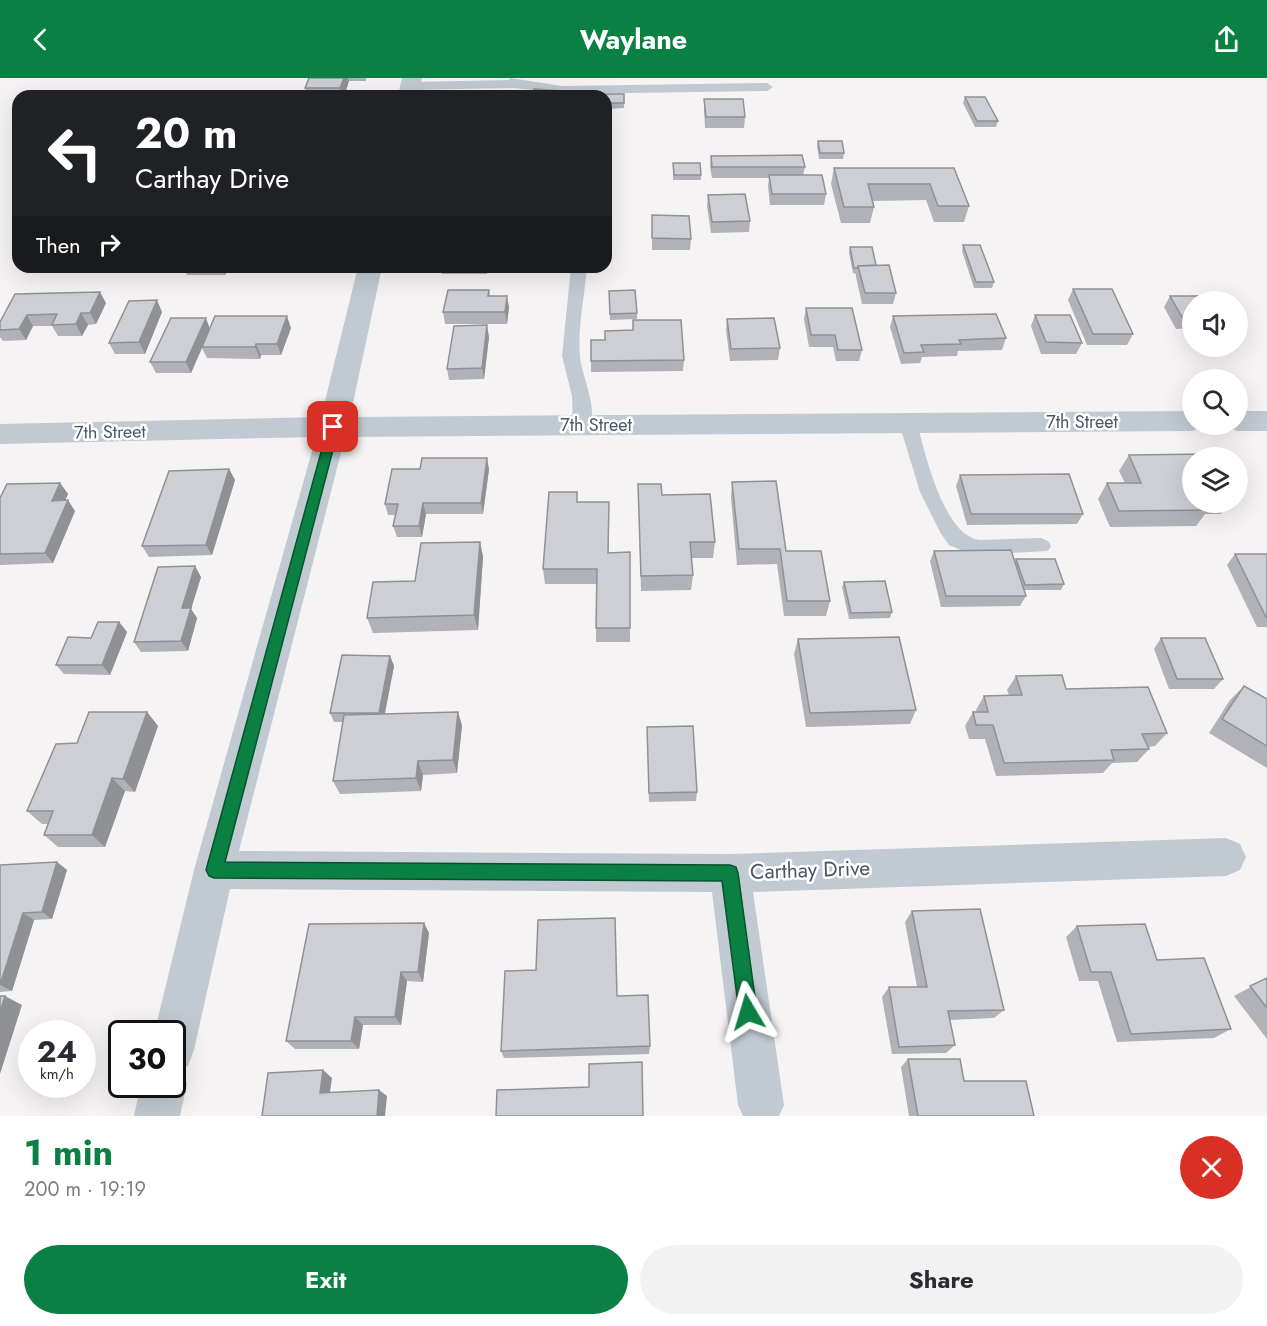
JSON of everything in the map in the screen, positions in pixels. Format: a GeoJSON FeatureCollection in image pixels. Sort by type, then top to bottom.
{"type":"FeatureCollection","features":[{"type":"Feature","properties":{"kind":"street"},"geometry":{"type":"LineString","coordinates":[[179,1020],[214,870],[333,427],[369,273]]}},
{"type":"Feature","properties":{"kind":"street"},"geometry":{"type":"LineString","coordinates":[[1248,421],[1267,421]]}},
{"type":"Feature","properties":{"kind":"street","name":"7th Street"},"geometry":{"type":"LineString","coordinates":[[0,434],[333,427],[1182,422]]}},
{"type":"Feature","properties":{"kind":"street","name":"Carthay Drive"},"geometry":{"type":"LineString","coordinates":[[214,870],[730,873],[1226,857]]}},
{"type":"Feature","properties":{"kind":"street"},"geometry":{"type":"LineString","coordinates":[[730,873],[761,1105]]}},
{"type":"Feature","properties":{"kind":"street"},"geometry":{"type":"LineString","coordinates":[[157,1116],[161,1098]]}},
{"type":"Feature","properties":{"kind":"lane"},"geometry":{"type":"LineString","coordinates":[[410,87],[515,81],[562,90],[767,87]]}},
{"type":"Feature","properties":{"kind":"lane"},"geometry":{"type":"LineString","coordinates":[[578,273],[571,356],[581,396],[582,426]]}},
{"type":"Feature","properties":{"kind":"lane"},"geometry":{"type":"LineString","coordinates":[[908,423],[916,458],[948,532],[966,546],[1041,546]]}},
{"type":"Feature","properties":{"kind":"building"},"geometry":{"type":"Polygon","coordinates":[[[309,78],[344,78],[340,88],[305,88],[309,78]]]}},
{"type":"Feature","properties":{"kind":"building"},"geometry":{"type":"Polygon","coordinates":[[[612,94],[624,94],[624,103],[612,103],[612,94]]]}},
{"type":"Feature","properties":{"kind":"building"},"geometry":{"type":"Polygon","coordinates":[[[965,97],[985,97],[998,121],[977,121],[965,97]]]}},
{"type":"Feature","properties":{"kind":"building"},"geometry":{"type":"Polygon","coordinates":[[[704,99],[743,99],[745,117],[706,117],[704,99]]]}},
{"type":"Feature","properties":{"kind":"building"},"geometry":{"type":"Polygon","coordinates":[[[818,141],[842,141],[844,153],[820,153],[818,141]]]}},
{"type":"Feature","properties":{"kind":"building"},"geometry":{"type":"Polygon","coordinates":[[[802,155],[805,167],[712,167],[711,156],[802,155]]]}},
{"type":"Feature","properties":{"kind":"building"},"geometry":{"type":"Polygon","coordinates":[[[673,163],[700,163],[701,175],[674,175],[673,163]]]}},
{"type":"Feature","properties":{"kind":"building"},"geometry":{"type":"Polygon","coordinates":[[[834,168],[954,168],[969,206],[938,206],[930,184],[868,184],[874,207],[844,207],[834,168]]]}},
{"type":"Feature","properties":{"kind":"building"},"geometry":{"type":"Polygon","coordinates":[[[769,175],[822,175],[826,194],[772,194],[769,175]]]}},
{"type":"Feature","properties":{"kind":"building"},"geometry":{"type":"Polygon","coordinates":[[[745,194],[750,221],[712,222],[708,195],[745,194]]]}},
{"type":"Feature","properties":{"kind":"building"},"geometry":{"type":"Polygon","coordinates":[[[652,215],[689,216],[691,239],[652,238],[652,215]]]}},
{"type":"Feature","properties":{"kind":"building"},"geometry":{"type":"Polygon","coordinates":[[[963,245],[980,245],[994,282],[976,282],[963,245]]]}},
{"type":"Feature","properties":{"kind":"building"},"geometry":{"type":"Polygon","coordinates":[[[850,247],[872,247],[876,265],[854,268],[850,247]]]}},
{"type":"Feature","properties":{"kind":"building"},"geometry":{"type":"Polygon","coordinates":[[[889,265],[896,293],[865,293],[858,266],[889,265]]]}},
{"type":"Feature","properties":{"kind":"building"},"geometry":{"type":"Polygon","coordinates":[[[1073,289],[1112,289],[1133,334],[1093,334],[1073,289]]]}},
{"type":"Feature","properties":{"kind":"building"},"geometry":{"type":"Polygon","coordinates":[[[448,290],[489,290],[488,296],[507,296],[505,312],[443,312],[448,290]]]}},
{"type":"Feature","properties":{"kind":"building"},"geometry":{"type":"Polygon","coordinates":[[[635,290],[637,313],[610,314],[609,291],[635,290]]]}},
{"type":"Feature","properties":{"kind":"building"},"geometry":{"type":"Polygon","coordinates":[[[100,292],[90,313],[81,313],[76,324],[52,325],[57,314],[27,315],[19,329],[0,330],[0,322],[15,294],[100,292]]]}},
{"type":"Feature","properties":{"kind":"building"},"geometry":{"type":"Polygon","coordinates":[[[1170,296],[1182,296],[1182,317],[1170,296]]]}},
{"type":"Feature","properties":{"kind":"building"},"geometry":{"type":"Polygon","coordinates":[[[157,300],[139,342],[109,343],[129,301],[157,300]]]}},
{"type":"Feature","properties":{"kind":"building"},"geometry":{"type":"Polygon","coordinates":[[[806,308],[852,308],[862,350],[838,350],[835,335],[811,335],[806,308]]]}},
{"type":"Feature","properties":{"kind":"building"},"geometry":{"type":"Polygon","coordinates":[[[996,314],[1006,338],[959,340],[961,344],[921,345],[924,352],[904,353],[893,316],[996,314]]]}},
{"type":"Feature","properties":{"kind":"building"},"geometry":{"type":"Polygon","coordinates":[[[1035,315],[1070,315],[1082,343],[1046,342],[1035,315]]]}},
{"type":"Feature","properties":{"kind":"building"},"geometry":{"type":"Polygon","coordinates":[[[215,316],[287,316],[277,344],[256,344],[255,347],[202,347],[215,316]]]}},
{"type":"Feature","properties":{"kind":"building"},"geometry":{"type":"Polygon","coordinates":[[[171,318],[206,318],[186,362],[150,362],[171,318]]]}},
{"type":"Feature","properties":{"kind":"building"},"geometry":{"type":"Polygon","coordinates":[[[774,318],[780,348],[731,349],[727,319],[774,318]]]}},
{"type":"Feature","properties":{"kind":"building"},"geometry":{"type":"Polygon","coordinates":[[[633,320],[681,320],[684,360],[591,361],[591,340],[605,340],[605,331],[633,330],[633,320]]]}},
{"type":"Feature","properties":{"kind":"building"},"geometry":{"type":"Polygon","coordinates":[[[487,325],[482,368],[447,369],[454,326],[487,325]]]}},
{"type":"Feature","properties":{"kind":"building"},"geometry":{"type":"Polygon","coordinates":[[[1182,454],[1182,510],[1119,511],[1107,483],[1141,483],[1129,455],[1182,454]]]}},
{"type":"Feature","properties":{"kind":"building"},"geometry":{"type":"Polygon","coordinates":[[[422,458],[487,458],[481,503],[423,503],[419,526],[393,526],[398,504],[385,504],[392,469],[420,469],[422,458]]]}},
{"type":"Feature","properties":{"kind":"building"},"geometry":{"type":"Polygon","coordinates":[[[229,469],[206,545],[142,546],[169,471],[229,469]]]}},
{"type":"Feature","properties":{"kind":"building"},"geometry":{"type":"Polygon","coordinates":[[[1069,474],[1083,514],[971,514],[960,475],[1069,474]]]}},
{"type":"Feature","properties":{"kind":"building"},"geometry":{"type":"Polygon","coordinates":[[[776,481],[786,551],[821,551],[830,601],[787,601],[780,549],[739,549],[732,482],[776,481]]]}},
{"type":"Feature","properties":{"kind":"building"},"geometry":{"type":"Polygon","coordinates":[[[60,483],[52,501],[68,500],[45,553],[0,554],[0,498],[7,484],[60,483]]]}},
{"type":"Feature","properties":{"kind":"building"},"geometry":{"type":"Polygon","coordinates":[[[638,484],[661,484],[662,495],[710,494],[715,542],[690,542],[693,575],[641,576],[638,484]]]}},
{"type":"Feature","properties":{"kind":"building"},"geometry":{"type":"Polygon","coordinates":[[[549,492],[577,492],[577,502],[609,502],[608,553],[630,552],[630,628],[596,628],[597,569],[543,569],[549,492]]]}},
{"type":"Feature","properties":{"kind":"building"},"geometry":{"type":"Polygon","coordinates":[[[480,542],[474,615],[367,618],[373,582],[415,581],[421,543],[480,542]]]}},
{"type":"Feature","properties":{"kind":"building"},"geometry":{"type":"Polygon","coordinates":[[[1011,550],[1026,596],[946,596],[934,551],[1011,550]]]}},
{"type":"Feature","properties":{"kind":"building"},"geometry":{"type":"Polygon","coordinates":[[[1235,554],[1267,554],[1267,617],[1266,617],[1235,554]]]}},
{"type":"Feature","properties":{"kind":"building"},"geometry":{"type":"Polygon","coordinates":[[[1016,559],[1055,559],[1064,584],[1025,585],[1016,559]]]}},
{"type":"Feature","properties":{"kind":"building"},"geometry":{"type":"Polygon","coordinates":[[[195,566],[182,608],[191,608],[181,641],[134,642],[158,567],[195,566]]]}},
{"type":"Feature","properties":{"kind":"building"},"geometry":{"type":"Polygon","coordinates":[[[885,581],[892,612],[851,613],[844,582],[885,581]]]}},
{"type":"Feature","properties":{"kind":"building"},"geometry":{"type":"Polygon","coordinates":[[[98,622],[119,622],[102,665],[56,665],[68,637],[91,638],[98,622]]]}},
{"type":"Feature","properties":{"kind":"building"},"geometry":{"type":"Polygon","coordinates":[[[899,637],[916,710],[810,713],[798,639],[899,637]]]}},
{"type":"Feature","properties":{"kind":"building"},"geometry":{"type":"Polygon","coordinates":[[[1161,638],[1205,638],[1223,679],[1177,679],[1161,638]]]}},
{"type":"Feature","properties":{"kind":"building"},"geometry":{"type":"Polygon","coordinates":[[[342,655],[390,656],[379,713],[330,713],[342,655]]]}},
{"type":"Feature","properties":{"kind":"building"},"geometry":{"type":"Polygon","coordinates":[[[1062,675],[1066,689],[1148,687],[1167,733],[1142,734],[1149,749],[1111,750],[1114,760],[1004,763],[993,725],[976,725],[973,712],[988,712],[984,696],[1022,695],[1016,676],[1062,675]]]}},
{"type":"Feature","properties":{"kind":"building"},"geometry":{"type":"Polygon","coordinates":[[[1244,686],[1267,699],[1267,746],[1222,719],[1244,686]]]}},
{"type":"Feature","properties":{"kind":"building"},"geometry":{"type":"Polygon","coordinates":[[[89,712],[147,712],[123,779],[112,778],[92,835],[44,835],[53,811],[27,811],[56,744],[77,743],[89,712]]]}},
{"type":"Feature","properties":{"kind":"building"},"geometry":{"type":"Polygon","coordinates":[[[458,712],[453,760],[418,761],[416,778],[333,781],[344,715],[458,712]]]}},
{"type":"Feature","properties":{"kind":"building"},"geometry":{"type":"Polygon","coordinates":[[[693,726],[697,792],[649,793],[647,727],[693,726]]]}},
{"type":"Feature","properties":{"kind":"building"},"geometry":{"type":"Polygon","coordinates":[[[57,862],[42,912],[23,913],[0,985],[0,865],[57,862]]]}},
{"type":"Feature","properties":{"kind":"building"},"geometry":{"type":"Polygon","coordinates":[[[980,909],[1004,1010],[948,1011],[955,1045],[899,1047],[889,987],[927,987],[912,911],[980,909]]]}},
{"type":"Feature","properties":{"kind":"building"},"geometry":{"type":"Polygon","coordinates":[[[615,918],[617,996],[648,995],[650,1046],[501,1051],[505,971],[536,970],[538,920],[615,918]]]}},
{"type":"Feature","properties":{"kind":"building"},"geometry":{"type":"Polygon","coordinates":[[[424,923],[418,972],[401,972],[395,1017],[355,1017],[351,1041],[286,1041],[309,924],[424,923]]]}},
{"type":"Feature","properties":{"kind":"building"},"geometry":{"type":"Polygon","coordinates":[[[1145,924],[1157,960],[1204,958],[1231,1029],[1131,1034],[1111,972],[1091,972],[1077,926],[1145,924]]]}},
{"type":"Feature","properties":{"kind":"building"},"geometry":{"type":"Polygon","coordinates":[[[1267,978],[1267,1008],[1250,986],[1267,978]]]}},
{"type":"Feature","properties":{"kind":"building"},"geometry":{"type":"Polygon","coordinates":[[[0,996],[5,996],[0,1012],[0,996]]]}},
{"type":"Feature","properties":{"kind":"building"},"geometry":{"type":"Polygon","coordinates":[[[908,1059],[960,1059],[964,1081],[1026,1081],[1034,1116],[918,1116],[908,1059]]]}},
{"type":"Feature","properties":{"kind":"building"},"geometry":{"type":"Polygon","coordinates":[[[642,1062],[643,1116],[496,1116],[497,1090],[589,1087],[589,1064],[642,1062]]]}},
{"type":"Feature","properties":{"kind":"building"},"geometry":{"type":"Polygon","coordinates":[[[323,1070],[320,1093],[379,1090],[377,1116],[262,1116],[268,1073],[323,1070]]]}},
{"type":"Feature","properties":{"kind":"route"},"geometry":{"type":"LineString","coordinates":[[333,427],[214,870],[730,873],[748,1012]]}}]}
